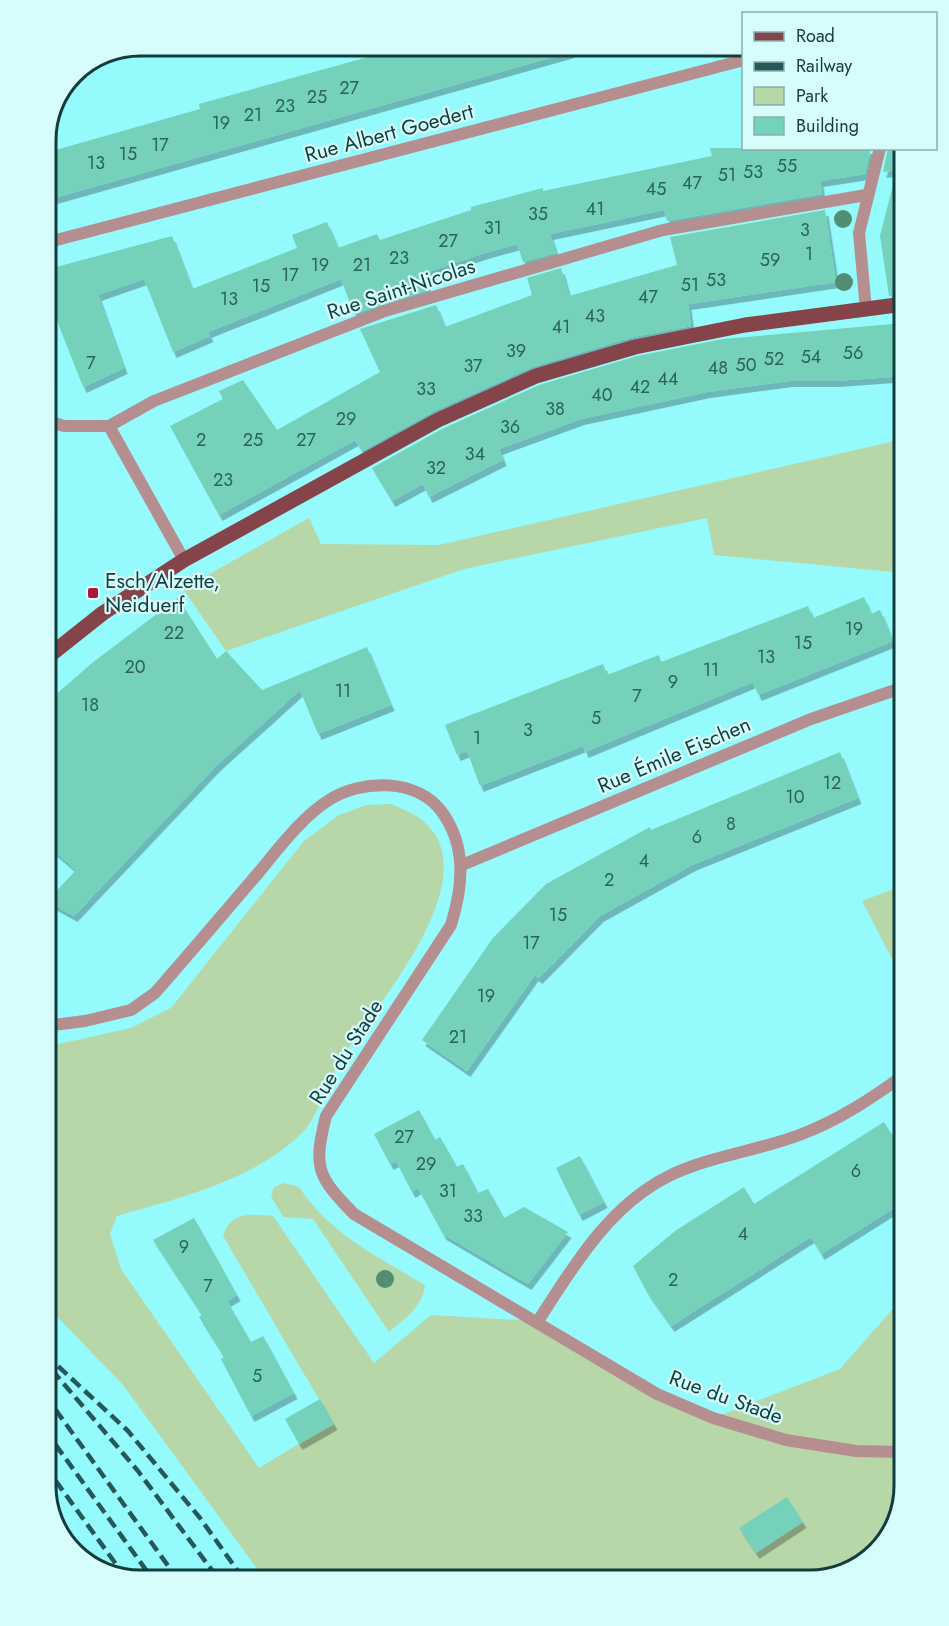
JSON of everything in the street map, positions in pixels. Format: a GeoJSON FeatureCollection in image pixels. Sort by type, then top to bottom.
{"type":"FeatureCollection","features":[{"type":"Feature","properties":{"kind":"main road"},"geometry":{"type":"LineString","coordinates":[[56,651],[103,613],[184,560],[438,420],[536,376],[646,345],[745,325],[894,306]]}},
{"type":"Feature","properties":{"kind":"street","name":"Rue Albert Goedert"},"geometry":{"type":"LineString","coordinates":[[56,240],[742,61]]}},
{"type":"Feature","properties":{"kind":"street"},"geometry":{"type":"LineString","coordinates":[[866,310],[859,233],[866,195],[879,150]]}},
{"type":"Feature","properties":{"kind":"street","name":"Rue Saint-Nicolas"},"geometry":{"type":"LineString","coordinates":[[109,426],[154,401],[385,311],[663,230],[866,195]]}},
{"type":"Feature","properties":{"kind":"street"},"geometry":{"type":"LineString","coordinates":[[56,423],[64,426],[109,426],[184,560]]}},
{"type":"Feature","properties":{"kind":"street","name":"Rue Émile Eischen"},"geometry":{"type":"LineString","coordinates":[[462,866],[811,719],[894,690]]}},
{"type":"Feature","properties":{"kind":"street","name":"Rue du Stade"},"geometry":{"type":"LineString","coordinates":[[56,1025],[85,1021],[131,1010],[155,993],[290,836],[329,800],[364,785],[393,785],[420,794],[441,810],[455,836],[462,866],[460,896],[451,925],[326,1116],[317,1152],[327,1186],[354,1214],[538,1321],[657,1394],[713,1418],[786,1440],[856,1451],[894,1452]]}},
{"type":"Feature","properties":{"kind":"street"},"geometry":{"type":"LineString","coordinates":[[538,1321],[580,1256],[619,1211],[667,1177],[802,1134],[856,1108],[894,1082]]}},
{"type":"Feature","properties":{"kind":"green space"},"geometry":{"type":"Polygon","coordinates":[[[894,441],[894,572],[714,555],[707,518],[464,569],[226,651],[183,589],[309,518],[321,544],[439,545],[894,441]]]}},
{"type":"Feature","properties":{"kind":"green space"},"geometry":{"type":"Polygon","coordinates":[[[391,804],[412,813],[423,821],[440,845],[443,874],[436,907],[420,941],[379,1006],[343,1056],[314,1117],[303,1132],[284,1149],[240,1175],[191,1194],[117,1216],[110,1234],[121,1269],[259,1468],[333,1423],[223,1236],[231,1222],[243,1216],[273,1216],[374,1363],[431,1315],[538,1321],[657,1394],[713,1418],[840,1369],[894,1307],[893,1498],[887,1519],[873,1542],[847,1562],[821,1570],[258,1570],[123,1385],[56,1315],[56,1045],[131,1028],[171,1008],[304,841],[339,815],[366,805],[391,804]]]}},
{"type":"Feature","properties":{"kind":"green space"},"geometry":{"type":"Polygon","coordinates":[[[894,889],[894,963],[862,901],[894,889]]]}},
{"type":"Feature","properties":{"kind":"green space"},"geometry":{"type":"Polygon","coordinates":[[[284,1183],[299,1187],[325,1218],[356,1243],[425,1285],[417,1306],[389,1332],[313,1219],[283,1217],[271,1196],[274,1187],[284,1183]]]}},
{"type":"Feature","properties":{"kind":"building"},"geometry":{"type":"Polygon","coordinates":[[[372,56],[557,56],[56,197],[56,150],[200,109],[199,104],[372,56]]]}},
{"type":"Feature","properties":{"kind":"building"},"geometry":{"type":"Polygon","coordinates":[[[710,148],[871,150],[865,174],[820,181],[822,194],[667,221],[664,210],[550,234],[556,253],[523,262],[517,244],[485,253],[422,274],[429,290],[354,314],[341,279],[208,332],[210,336],[173,352],[144,279],[98,295],[124,368],[83,387],[56,318],[56,267],[172,236],[192,289],[297,248],[292,235],[327,222],[338,248],[377,234],[380,240],[471,210],[471,207],[543,188],[543,191],[712,156],[710,148]]]}},
{"type":"Feature","properties":{"kind":"building"},"geometry":{"type":"Polygon","coordinates":[[[888,150],[894,150],[894,170],[883,172],[888,150]]]}},
{"type":"Feature","properties":{"kind":"building"},"geometry":{"type":"Polygon","coordinates":[[[894,181],[894,295],[889,296],[880,236],[894,181]]]}},
{"type":"Feature","properties":{"kind":"building"},"geometry":{"type":"Polygon","coordinates":[[[825,210],[836,282],[688,304],[691,326],[633,337],[532,367],[434,411],[362,451],[355,440],[219,515],[170,426],[223,399],[219,391],[243,380],[277,430],[380,372],[360,329],[436,305],[445,327],[532,295],[527,278],[561,268],[569,296],[677,265],[670,237],[825,210]]]}},
{"type":"Feature","properties":{"kind":"building"},"geometry":{"type":"Polygon","coordinates":[[[894,324],[894,377],[836,381],[789,381],[707,392],[581,419],[499,449],[503,460],[429,497],[423,484],[392,501],[372,468],[442,429],[539,385],[637,356],[723,339],[894,324]]]}},
{"type":"Feature","properties":{"kind":"building"},"geometry":{"type":"Polygon","coordinates":[[[864,597],[871,614],[880,610],[893,641],[758,695],[753,682],[585,752],[583,746],[480,786],[467,751],[457,755],[445,725],[603,664],[607,675],[659,655],[661,662],[808,606],[813,618],[864,597]]]}},
{"type":"Feature","properties":{"kind":"building"},"geometry":{"type":"Polygon","coordinates":[[[178,598],[217,659],[226,651],[262,690],[367,647],[391,705],[318,734],[300,690],[216,766],[74,916],[56,906],[56,891],[76,870],[56,853],[56,694],[92,663],[178,598]]]}},
{"type":"Feature","properties":{"kind":"building"},"geometry":{"type":"Polygon","coordinates":[[[840,752],[858,798],[692,865],[600,916],[539,978],[535,975],[467,1071],[422,1040],[493,938],[546,884],[650,827],[651,830],[840,752]]]}},
{"type":"Feature","properties":{"kind":"building"},"geometry":{"type":"Polygon","coordinates":[[[419,1110],[435,1140],[440,1137],[457,1167],[463,1164],[478,1193],[488,1189],[504,1218],[524,1207],[568,1232],[528,1284],[443,1234],[418,1188],[412,1192],[396,1161],[390,1164],[374,1134],[419,1110]]]}},
{"type":"Feature","properties":{"kind":"building"},"geometry":{"type":"Polygon","coordinates":[[[884,1122],[894,1138],[894,1208],[821,1254],[811,1237],[671,1326],[648,1294],[633,1266],[675,1231],[744,1187],[754,1204],[884,1122]]]}},
{"type":"Feature","properties":{"kind":"building"},"geometry":{"type":"Polygon","coordinates":[[[580,1156],[604,1202],[579,1215],[556,1168],[580,1156]]]}},
{"type":"Feature","properties":{"kind":"building"},"geometry":{"type":"Polygon","coordinates":[[[194,1218],[237,1295],[227,1301],[251,1342],[263,1336],[294,1393],[251,1416],[221,1359],[224,1357],[199,1317],[202,1315],[153,1240],[194,1218]]]}},
{"type":"Feature","properties":{"kind":"building"},"geometry":{"type":"Polygon","coordinates":[[[320,1399],[334,1424],[299,1444],[285,1419],[320,1399]]]}},
{"type":"Feature","properties":{"kind":"building"},"geometry":{"type":"Polygon","coordinates":[[[787,1497],[803,1522],[756,1553],[739,1528],[787,1497]]]}},
{"type":"Feature","properties":{"kind":"railway"},"geometry":{"type":"LineString","coordinates":[[56,1364],[128,1431],[200,1518],[237,1570]]}},
{"type":"Feature","properties":{"kind":"railway"},"geometry":{"type":"LineString","coordinates":[[56,1375],[138,1471],[212,1570]]}},
{"type":"Feature","properties":{"kind":"railway"},"geometry":{"type":"LineString","coordinates":[[56,1410],[171,1570]]}},
{"type":"Feature","properties":{"kind":"railway"},"geometry":{"type":"LineString","coordinates":[[56,1445],[146,1570]]}},
{"type":"Feature","properties":{"kind":"railway"},"geometry":{"type":"LineString","coordinates":[[56,1481],[119,1568]]}},
{"type":"Feature","properties":{"kind":"place","name":"Esch/Alzette, Neiduerf"},"geometry":{"type":"Point","coordinates":[93,593]}}]}
